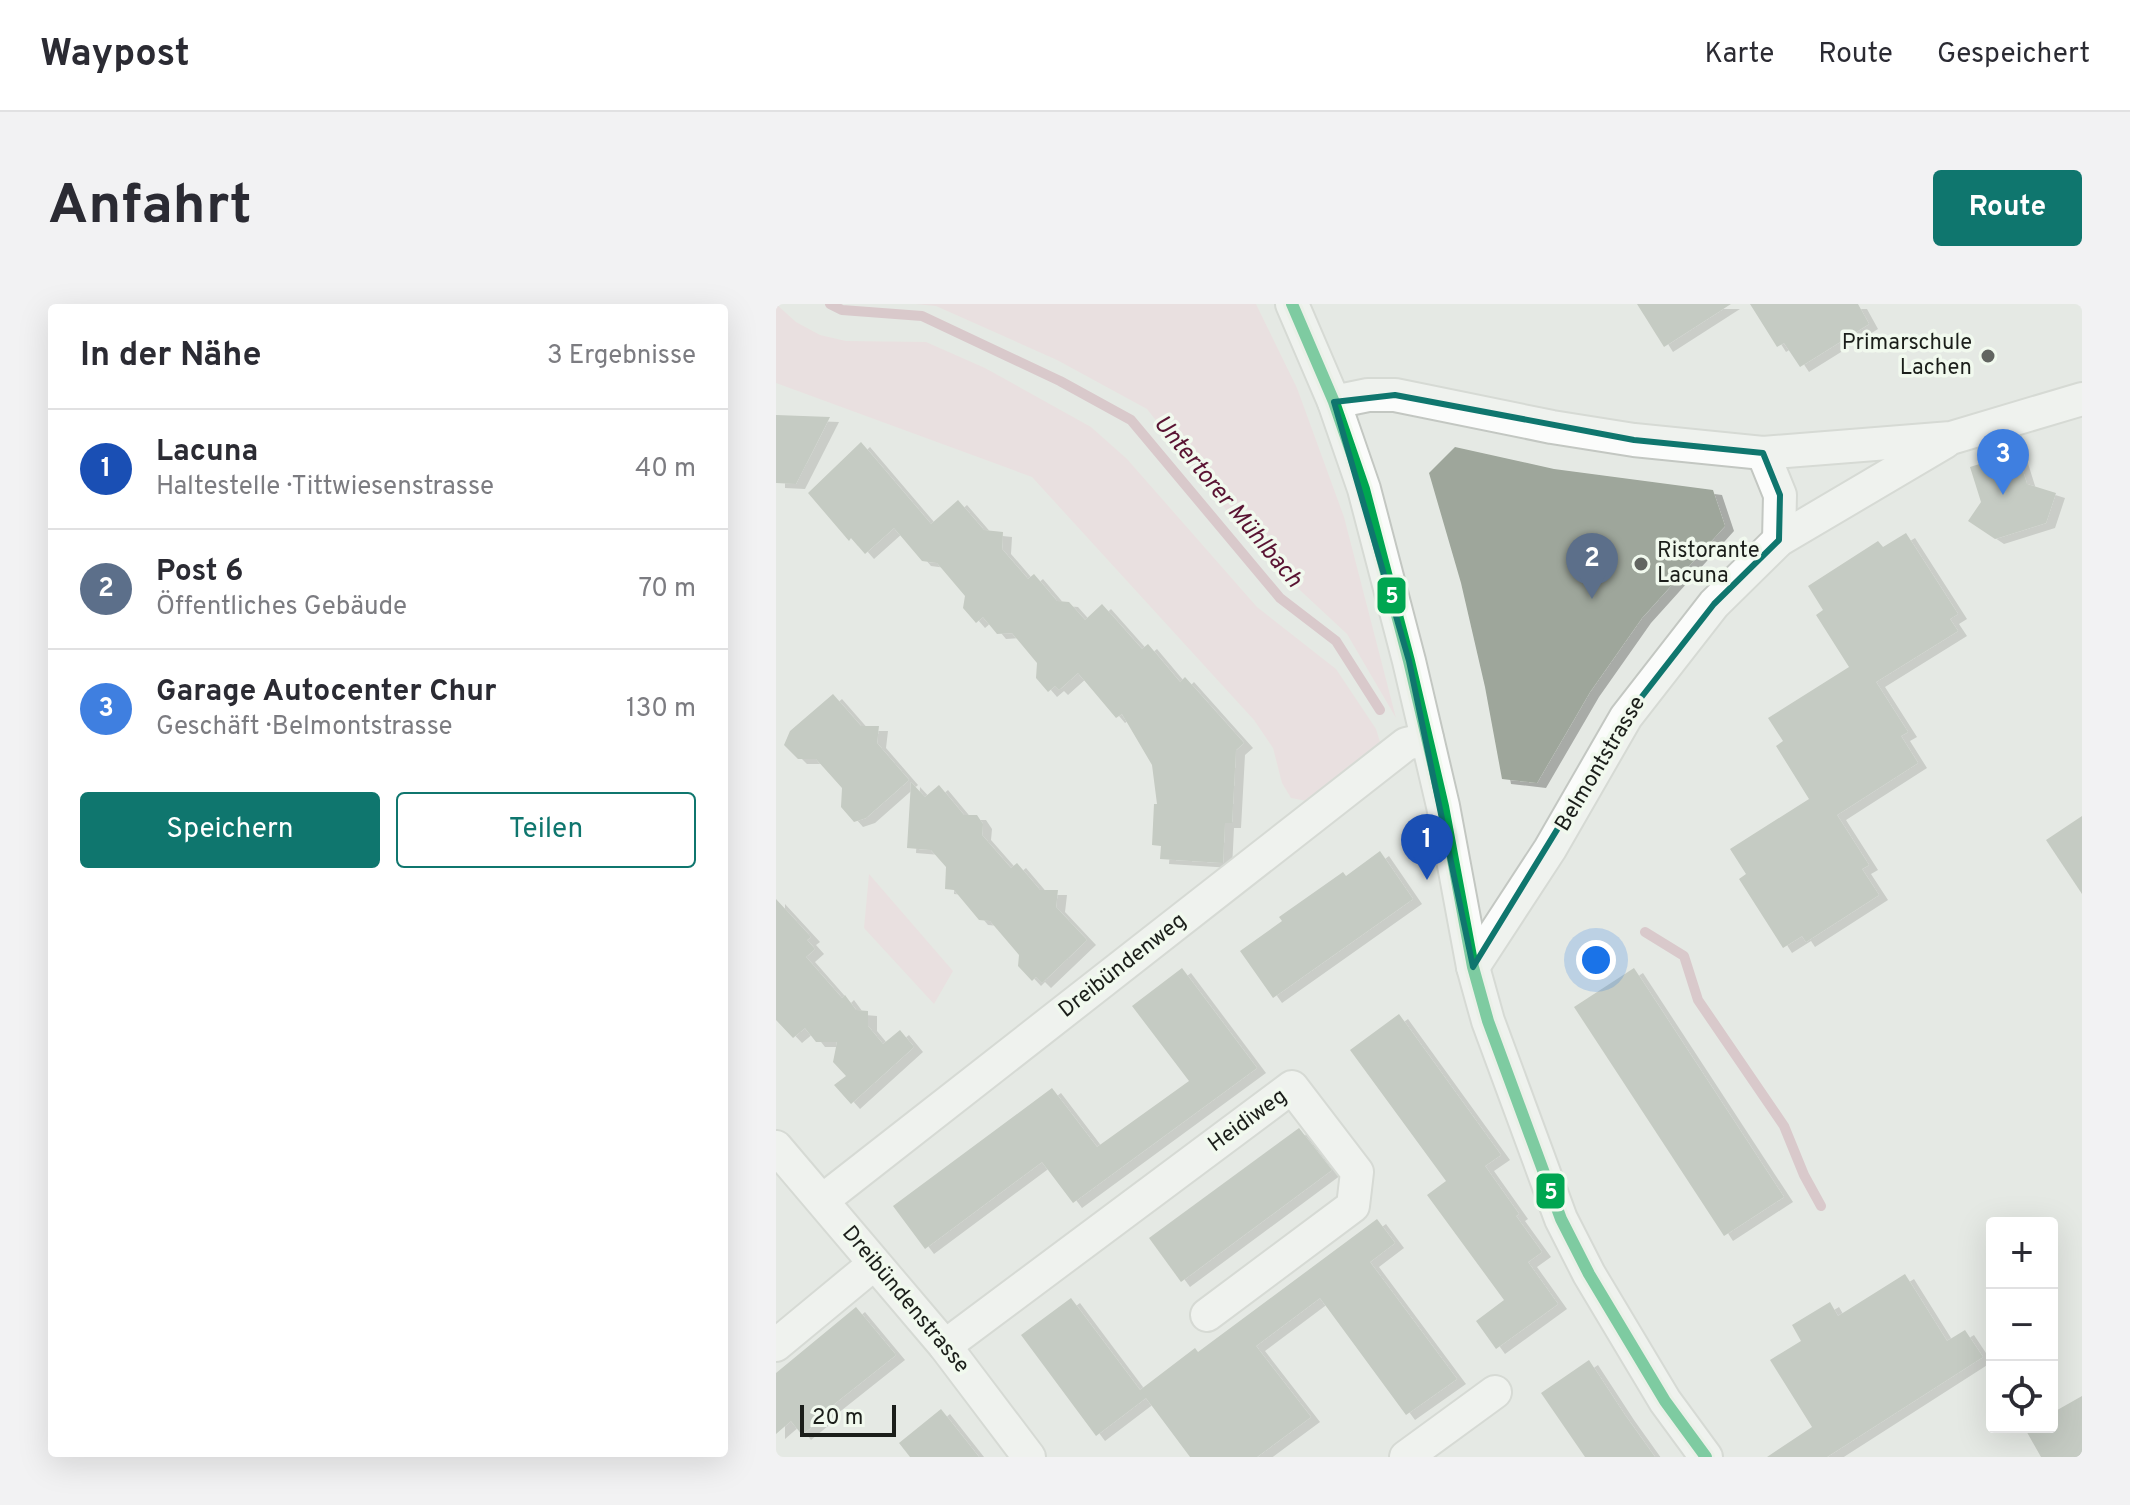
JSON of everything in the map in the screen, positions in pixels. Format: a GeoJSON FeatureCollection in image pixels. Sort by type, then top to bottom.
{"type":"FeatureCollection","features":[{"type":"Feature","properties":{"kind":"street"},"geometry":{"type":"LineString","coordinates":[[1292,304],[1334,402],[1364,489],[1443,806],[1473,967],[1488,1021],[1561,1219],[1638,1357],[1665,1401],[1706,1457]]}},
{"type":"Feature","properties":{"kind":"street","name":"Belmontstrasse"},"geometry":{"type":"LineString","coordinates":[[1334,402],[1368,395],[1395,395],[1634,440],[1763,453],[1951,438],[2082,399]]}},
{"type":"Feature","properties":{"kind":"street","name":"Belmontstrasse"},"geometry":{"type":"LineString","coordinates":[[1473,967],[1550,849],[1626,717],[1714,604],[1779,540],[1951,438]]}},
{"type":"Feature","properties":{"kind":"street"},"geometry":{"type":"LineString","coordinates":[[1763,453],[1780,495],[1779,540]]}},
{"type":"Feature","properties":{"kind":"street","name":"Dreibündenweg"},"geometry":{"type":"LineString","coordinates":[[823,1200],[1406,744],[1427,739]]}},
{"type":"Feature","properties":{"kind":"street","name":"Heidiweg"},"geometry":{"type":"LineString","coordinates":[[945,1346],[1292,1087],[1357,1172],[1353,1206],[1207,1315]]}},
{"type":"Feature","properties":{"kind":"street","name":"Dreibündenstrasse"},"geometry":{"type":"LineString","coordinates":[[776,1147],[945,1346],[1029,1457]]}},
{"type":"Feature","properties":{"kind":"street"},"geometry":{"type":"LineString","coordinates":[[776,1345],[874,1264]]}},
{"type":"Feature","properties":{"kind":"street"},"geometry":{"type":"LineString","coordinates":[[1406,1457],[1495,1392]]}},
{"type":"Feature","properties":{"kind":"highlighted area"},"geometry":{"type":"Polygon","coordinates":[[[1395,395],[1634,440],[1763,453],[1780,495],[1779,540],[1714,604],[1626,717],[1473,967],[1409,661],[1334,402],[1395,395]]]}},
{"type":"Feature","properties":{"kind":"shaded area"},"geometry":{"type":"Polygon","coordinates":[[[776,304],[796,322],[820,335],[846,341],[926,342],[985,368],[1091,427],[1127,459],[1257,607],[1336,669],[1376,729],[1381,745],[1307,801],[1291,798],[1282,783],[1273,748],[1254,720],[1032,477],[776,383],[776,304]]]}},
{"type":"Feature","properties":{"kind":"shaded area"},"geometry":{"type":"Polygon","coordinates":[[[915,304],[1256,304],[1297,388],[1344,517],[1396,718],[1347,634],[1260,553],[1147,409],[1057,360],[936,306],[915,304]]]}},
{"type":"Feature","properties":{"kind":"shaded area"},"geometry":{"type":"Polygon","coordinates":[[[869,874],[953,971],[934,1004],[864,928],[869,874]]]}},
{"type":"Feature","properties":{"kind":"building"},"geometry":{"type":"Polygon","coordinates":[[[1637,304],[1731,304],[1664,347],[1637,304]]]}},
{"type":"Feature","properties":{"kind":"building"},"geometry":{"type":"Polygon","coordinates":[[[1750,304],[1858,304],[1869,324],[1800,367],[1784,343],[1777,347],[1750,304]]]}},
{"type":"Feature","properties":{"kind":"building"},"geometry":{"type":"Polygon","coordinates":[[[776,415],[830,417],[796,484],[776,483],[776,415]]]}},
{"type":"Feature","properties":{"kind":"building"},"geometry":{"type":"Polygon","coordinates":[[[861,442],[931,524],[958,500],[984,530],[1003,532],[1002,549],[1028,579],[1034,574],[1057,601],[1069,602],[1085,620],[1102,604],[1142,649],[1148,644],[1180,682],[1185,677],[1244,743],[1236,750],[1232,823],[1225,823],[1223,863],[1160,859],[1161,846],[1152,845],[1154,804],[1157,804],[1152,765],[1122,714],[1116,718],[1078,673],[1059,690],[1055,686],[1048,692],[1036,678],[1037,663],[1012,633],[997,634],[983,617],[976,623],[963,608],[965,596],[937,563],[922,561],[894,528],[865,554],[851,538],[849,541],[808,493],[861,442]]]}},
{"type":"Feature","properties":{"kind":"building"},"geometry":{"type":"Polygon","coordinates":[[[1455,447],[1554,469],[1713,490],[1725,526],[1642,618],[1590,692],[1537,783],[1502,779],[1461,583],[1429,473],[1455,447]]]}},
{"type":"Feature","properties":{"kind":"building"},"geometry":{"type":"Polygon","coordinates":[[[2017,452],[2027,484],[2056,493],[2046,523],[1995,539],[1968,521],[1981,502],[1970,467],[2017,452]]]}},
{"type":"Feature","properties":{"kind":"building"},"geometry":{"type":"Polygon","coordinates":[[[1906,533],[1958,614],[1950,619],[1958,631],[1876,682],[1908,732],[1901,736],[1918,763],[1837,815],[1869,865],[1862,869],[1879,895],[1806,942],[1802,936],[1783,948],[1739,879],[1746,874],[1730,849],[1809,799],[1776,746],[1783,741],[1768,718],[1849,667],[1816,615],[1823,610],[1808,586],[1878,541],[1883,547],[1906,533]]]}},
{"type":"Feature","properties":{"kind":"building"},"geometry":{"type":"Polygon","coordinates":[[[833,694],[861,726],[879,726],[877,743],[909,780],[866,818],[854,822],[841,807],[842,788],[816,759],[798,759],[784,745],[790,731],[833,694]]]}},
{"type":"Feature","properties":{"kind":"building"},"geometry":{"type":"Polygon","coordinates":[[[911,782],[925,797],[939,785],[964,815],[977,815],[983,824],[982,835],[1011,868],[1017,863],[1040,890],[1058,890],[1056,907],[1087,940],[1042,983],[1036,977],[1032,981],[1018,966],[1019,955],[990,921],[979,920],[954,890],[945,889],[946,867],[931,850],[907,848],[911,782]]]}},
{"type":"Feature","properties":{"kind":"building"},"geometry":{"type":"Polygon","coordinates":[[[2082,816],[2082,894],[2046,840],[2082,816]]]}},
{"type":"Feature","properties":{"kind":"building"},"geometry":{"type":"Polygon","coordinates":[[[1380,851],[1413,899],[1273,998],[1240,951],[1282,921],[1279,917],[1343,872],[1346,876],[1380,851]]]}},
{"type":"Feature","properties":{"kind":"building"},"geometry":{"type":"Polygon","coordinates":[[[776,899],[811,937],[807,940],[815,949],[806,957],[842,998],[845,995],[856,1010],[868,1011],[868,1026],[883,1044],[900,1030],[914,1047],[851,1104],[834,1085],[846,1076],[833,1062],[837,1042],[816,1042],[805,1028],[793,1038],[776,1020],[776,899]]]}},
{"type":"Feature","properties":{"kind":"building"},"geometry":{"type":"Polygon","coordinates":[[[1182,968],[1257,1068],[1073,1203],[1042,1162],[925,1249],[893,1206],[1052,1088],[1097,1147],[1189,1081],[1132,1006],[1182,968]]]}},
{"type":"Feature","properties":{"kind":"building"},"geometry":{"type":"Polygon","coordinates":[[[1634,968],[1784,1197],[1724,1236],[1574,1007],[1634,968]]]}},
{"type":"Feature","properties":{"kind":"building"},"geometry":{"type":"Polygon","coordinates":[[[1399,1014],[1501,1155],[1485,1166],[1542,1252],[1528,1262],[1558,1304],[1496,1349],[1476,1321],[1504,1300],[1427,1195],[1446,1181],[1350,1050],[1399,1014]]]}},
{"type":"Feature","properties":{"kind":"building"},"geometry":{"type":"Polygon","coordinates":[[[1299,1128],[1332,1170],[1181,1282],[1149,1238],[1299,1128]]]}},
{"type":"Feature","properties":{"kind":"building"},"geometry":{"type":"Polygon","coordinates":[[[1377,1219],[1395,1243],[1370,1262],[1457,1379],[1406,1415],[1320,1298],[1256,1346],[1311,1417],[1257,1457],[1190,1457],[1146,1398],[1096,1436],[1021,1335],[1071,1298],[1140,1390],[1195,1348],[1198,1352],[1377,1219]]]}},
{"type":"Feature","properties":{"kind":"building"},"geometry":{"type":"Polygon","coordinates":[[[1905,1274],[1947,1341],[1965,1330],[1983,1357],[1827,1457],[1767,1457],[1812,1427],[1770,1360],[1801,1341],[1792,1325],[1830,1302],[1838,1316],[1905,1274]]]}},
{"type":"Feature","properties":{"kind":"building"},"geometry":{"type":"Polygon","coordinates":[[[856,1307],[896,1355],[828,1409],[830,1412],[802,1435],[791,1421],[776,1434],[776,1373],[856,1307]]]}},
{"type":"Feature","properties":{"kind":"building"},"geometry":{"type":"Polygon","coordinates":[[[1589,1360],[1655,1457],[1585,1457],[1541,1393],[1589,1360]]]}},
{"type":"Feature","properties":{"kind":"building"},"geometry":{"type":"Polygon","coordinates":[[[2082,1396],[2082,1457],[2041,1457],[2027,1433],[2058,1433],[2058,1410],[2082,1396]]]}},
{"type":"Feature","properties":{"kind":"building"},"geometry":{"type":"Polygon","coordinates":[[[941,1409],[979,1457],[910,1457],[899,1443],[941,1409]]]}},
{"type":"Feature","properties":{"kind":"waterway","name":"Untertorer Mühlbach"},"geometry":{"type":"LineString","coordinates":[[830,304],[842,310],[922,316],[1060,381],[1131,420],[1280,598],[1336,641],[1380,710]]}},
{"type":"Feature","properties":{"kind":"waterway","name":"Untertorer Mühlbach"},"geometry":{"type":"LineString","coordinates":[[1645,932],[1684,956],[1698,1000],[1784,1126],[1804,1175],[1821,1206]]}},
{"type":"Feature","properties":{"kind":"transit line","name":"5"},"geometry":{"type":"LineString","coordinates":[[1292,304],[1334,402],[1364,489],[1443,806],[1473,967],[1488,1021],[1561,1219],[1589,1274],[1665,1401],[1706,1457]]}},
{"type":"Feature","properties":{"kind":"place","name":"Primarschule Lachen"},"geometry":{"type":"Point","coordinates":[1988,356]}},
{"type":"Feature","properties":{"kind":"place","name":"Garage Autocenter Chur"},"geometry":{"type":"Point","coordinates":[2003,495]}},
{"type":"Feature","properties":{"kind":"place","name":"Ristorante Lacuna"},"geometry":{"type":"Point","coordinates":[1641,564]}},
{"type":"Feature","properties":{"kind":"place","name":"Post 6"},"geometry":{"type":"Point","coordinates":[1592,599]}},
{"type":"Feature","properties":{"kind":"place","name":"Lacuna"},"geometry":{"type":"Point","coordinates":[1427,880]}}]}
